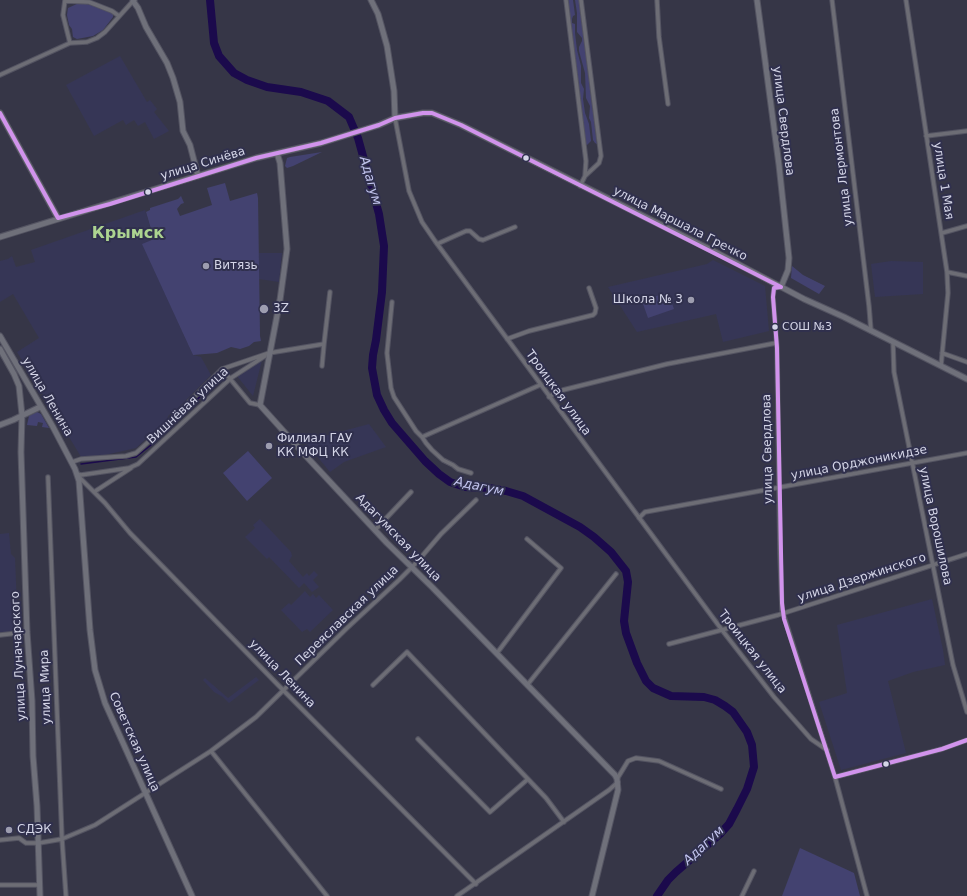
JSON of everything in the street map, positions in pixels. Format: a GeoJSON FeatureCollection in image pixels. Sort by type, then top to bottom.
{"type":"FeatureCollection","features":[{"type":"Feature","properties":{"kind":"main road","name":"Троицкая улица"},"geometry":{"type":"LineString","coordinates":[[371,0],[378,14],[387,46],[394,91],[395,118]]}},
{"type":"Feature","properties":{"kind":"main road","name":"улица Свердлова"},"geometry":{"type":"LineString","coordinates":[[757,0],[779,165],[789,258],[788,270],[782,287]]}},
{"type":"Feature","properties":{"kind":"main road"},"geometry":{"type":"LineString","coordinates":[[134,1],[146,27],[167,62],[173,78],[180,102],[183,131],[190,145],[198,176]]}},
{"type":"Feature","properties":{"kind":"main road"},"geometry":{"type":"LineString","coordinates":[[0,113],[58,218]]}},
{"type":"Feature","properties":{"kind":"main road","name":"улица Маршала Гречко"},"geometry":{"type":"LineString","coordinates":[[321,143],[379,125],[395,118],[423,113],[438,115],[461,125],[580,186],[719,254],[804,299],[844,317],[967,379]]}},
{"type":"Feature","properties":{"kind":"main road","name":"улица Синёва"},"geometry":{"type":"LineString","coordinates":[[0,237],[256,158],[321,143]]}},
{"type":"Feature","properties":{"kind":"main road"},"geometry":{"type":"LineString","coordinates":[[260,406],[282,289],[287,249],[280,163],[277,153]]}},
{"type":"Feature","properties":{"kind":"main road","name":"улица Ленина"},"geometry":{"type":"LineString","coordinates":[[0,336],[72,462],[76,472]]}},
{"type":"Feature","properties":{"kind":"main road","name":"улица Ленина"},"geometry":{"type":"LineString","coordinates":[[0,349],[14,374],[18,386],[22,415]]}},
{"type":"Feature","properties":{"kind":"main road"},"geometry":{"type":"LineString","coordinates":[[0,425],[40,406]]}},
{"type":"Feature","properties":{"kind":"main road","name":"Адагумская улица"},"geometry":{"type":"LineString","coordinates":[[260,406],[375,530],[528,684],[615,775],[618,781]]}},
{"type":"Feature","properties":{"kind":"main road","name":"улица Луначарского"},"geometry":{"type":"LineString","coordinates":[[22,415],[21,452],[27,632],[39,843],[40,896]]}},
{"type":"Feature","properties":{"kind":"main road","name":"Советская улица"},"geometry":{"type":"LineString","coordinates":[[76,472],[95,670],[105,703],[192,896]]}},
{"type":"Feature","properties":{"kind":"main road"},"geometry":{"type":"LineString","coordinates":[[592,896],[618,790],[618,781]]}},
{"type":"Feature","properties":{"kind":"street"},"geometry":{"type":"LineString","coordinates":[[70,43],[63,15],[65,0],[89,2],[112,11],[119,16]]}},
{"type":"Feature","properties":{"kind":"street"},"geometry":{"type":"LineString","coordinates":[[566,0],[586,161],[585,176]]}},
{"type":"Feature","properties":{"kind":"street"},"geometry":{"type":"LineString","coordinates":[[580,186],[585,176],[599,163],[601,156],[581,0]]}},
{"type":"Feature","properties":{"kind":"street"},"geometry":{"type":"LineString","coordinates":[[657,0],[658,37],[668,104]]}},
{"type":"Feature","properties":{"kind":"street","name":"улица Лермонтова"},"geometry":{"type":"LineString","coordinates":[[832,0],[871,331]]}},
{"type":"Feature","properties":{"kind":"street","name":"улица 1 Мая"},"geometry":{"type":"LineString","coordinates":[[906,0],[947,272],[948,293],[941,366]]}},
{"type":"Feature","properties":{"kind":"street"},"geometry":{"type":"LineString","coordinates":[[0,75],[70,43],[87,42],[97,38],[105,32],[134,1]]}},
{"type":"Feature","properties":{"kind":"street","name":"Троицкая улица"},"geometry":{"type":"LineString","coordinates":[[395,118],[411,199],[422,222],[436,244],[722,630],[774,697],[811,739],[827,750]]}},
{"type":"Feature","properties":{"kind":"street"},"geometry":{"type":"LineString","coordinates":[[926,136],[967,131]]}},
{"type":"Feature","properties":{"kind":"street"},"geometry":{"type":"LineString","coordinates":[[942,233],[967,226]]}},
{"type":"Feature","properties":{"kind":"street"},"geometry":{"type":"LineString","coordinates":[[436,244],[466,231],[470,231],[479,239],[483,240],[515,227]]}},
{"type":"Feature","properties":{"kind":"street"},"geometry":{"type":"LineString","coordinates":[[947,272],[967,276]]}},
{"type":"Feature","properties":{"kind":"street","name":"улица Свердлова"},"geometry":{"type":"LineString","coordinates":[[782,287],[774,288],[773,292],[776,343],[781,585],[783,613],[827,750],[867,896]]}},
{"type":"Feature","properties":{"kind":"street"},"geometry":{"type":"LineString","coordinates":[[507,339],[529,331],[593,315],[596,308],[588,288]]}},
{"type":"Feature","properties":{"kind":"street"},"geometry":{"type":"LineString","coordinates":[[322,366],[330,292]]}},
{"type":"Feature","properties":{"kind":"street"},"geometry":{"type":"LineString","coordinates":[[392,302],[387,353],[391,388],[396,402],[416,431],[443,460],[458,469],[471,473]]}},
{"type":"Feature","properties":{"kind":"street","name":"улица Ворошилова"},"geometry":{"type":"LineString","coordinates":[[893,342],[894,372],[912,463],[953,665],[967,712]]}},
{"type":"Feature","properties":{"kind":"street"},"geometry":{"type":"LineString","coordinates":[[549,397],[563,390],[660,366],[776,343]]}},
{"type":"Feature","properties":{"kind":"street"},"geometry":{"type":"LineString","coordinates":[[269,353],[324,344]]}},
{"type":"Feature","properties":{"kind":"street","name":"Вишнёвая улица"},"geometry":{"type":"LineString","coordinates":[[72,462],[81,459],[126,456],[136,453],[222,369],[269,353]]}},
{"type":"Feature","properties":{"kind":"street","name":"Вишнёвая улица"},"geometry":{"type":"LineString","coordinates":[[76,472],[81,475],[134,467],[143,461],[231,378],[269,353]]}},
{"type":"Feature","properties":{"kind":"street"},"geometry":{"type":"LineString","coordinates":[[942,353],[967,362]]}},
{"type":"Feature","properties":{"kind":"street"},"geometry":{"type":"LineString","coordinates":[[222,369],[231,378],[250,403],[260,406]]}},
{"type":"Feature","properties":{"kind":"street"},"geometry":{"type":"LineString","coordinates":[[422,437],[540,385]]}},
{"type":"Feature","properties":{"kind":"street","name":"улица Орджоникидзе"},"geometry":{"type":"LineString","coordinates":[[639,518],[645,512],[967,453]]}},
{"type":"Feature","properties":{"kind":"street"},"geometry":{"type":"LineString","coordinates":[[94,492],[134,467]]}},
{"type":"Feature","properties":{"kind":"street","name":"улица Ленина"},"geometry":{"type":"LineString","coordinates":[[76,472],[130,533],[283,690],[476,884]]}},
{"type":"Feature","properties":{"kind":"street","name":"улица Мира"},"geometry":{"type":"LineString","coordinates":[[48,477],[62,839],[66,896]]}},
{"type":"Feature","properties":{"kind":"street"},"geometry":{"type":"LineString","coordinates":[[375,530],[411,492]]}},
{"type":"Feature","properties":{"kind":"street","name":"Переяславская улица"},"geometry":{"type":"LineString","coordinates":[[0,840],[19,838],[26,843],[39,843],[62,839],[95,825],[212,751],[256,718],[283,690],[411,567],[441,534],[476,500]]}},
{"type":"Feature","properties":{"kind":"street"},"geometry":{"type":"LineString","coordinates":[[497,653],[561,568],[527,539]]}},
{"type":"Feature","properties":{"kind":"street","name":"улица Дзержинского"},"geometry":{"type":"LineString","coordinates":[[669,644],[783,613],[967,554]]}},
{"type":"Feature","properties":{"kind":"street"},"geometry":{"type":"LineString","coordinates":[[528,684],[616,574]]}},
{"type":"Feature","properties":{"kind":"street"},"geometry":{"type":"LineString","coordinates":[[0,635],[27,632]]}},
{"type":"Feature","properties":{"kind":"street"},"geometry":{"type":"LineString","coordinates":[[373,684],[407,652],[546,798],[564,822]]}},
{"type":"Feature","properties":{"kind":"street"},"geometry":{"type":"LineString","coordinates":[[418,739],[490,812],[528,779]]}},
{"type":"Feature","properties":{"kind":"street"},"geometry":{"type":"LineString","coordinates":[[835,777],[942,749],[967,740]]}},
{"type":"Feature","properties":{"kind":"street"},"geometry":{"type":"LineString","coordinates":[[212,751],[327,896]]}},
{"type":"Feature","properties":{"kind":"street"},"geometry":{"type":"LineString","coordinates":[[457,896],[609,790],[618,781],[628,761],[636,758],[659,761],[721,789]]}},
{"type":"Feature","properties":{"kind":"street"},"geometry":{"type":"LineString","coordinates":[[742,896],[754,871]]}},
{"type":"Feature","properties":{"kind":"street"},"geometry":{"type":"LineString","coordinates":[[0,885],[39,885]]}},
{"type":"Feature","properties":{"kind":"shaded area"},"geometry":{"type":"Polygon","coordinates":[[[567,0],[573,0],[575,15],[573,16],[572,23],[575,24],[577,50],[581,66],[581,83],[584,89],[583,99],[585,113],[589,124],[591,141],[587,145],[585,144],[567,0]]]}},
{"type":"Feature","properties":{"kind":"shaded area"},"geometry":{"type":"Polygon","coordinates":[[[575,0],[579,0],[597,144],[593,140],[591,122],[589,118],[590,106],[586,98],[585,73],[579,51],[582,38],[577,32],[575,0]]]}},
{"type":"Feature","properties":{"kind":"shaded area"},"geometry":{"type":"Polygon","coordinates":[[[79,3],[93,5],[113,13],[113,17],[103,30],[93,36],[77,39],[73,37],[67,15],[68,8],[79,3]]]}},
{"type":"Feature","properties":{"kind":"shaded area"},"geometry":{"type":"Polygon","coordinates":[[[120,56],[147,102],[150,100],[157,109],[154,112],[169,131],[154,139],[145,122],[138,126],[134,120],[126,125],[123,120],[94,136],[66,85],[120,56]]]}},
{"type":"Feature","properties":{"kind":"shaded area"},"geometry":{"type":"Polygon","coordinates":[[[322,152],[293,166],[287,168],[285,166],[287,158],[322,152]]]}},
{"type":"Feature","properties":{"kind":"shaded area","name":"Витязь"},"geometry":{"type":"Polygon","coordinates":[[[225,183],[230,201],[257,193],[261,341],[254,342],[249,346],[240,349],[231,347],[217,353],[193,355],[142,244],[154,239],[146,212],[150,210],[150,208],[178,199],[181,196],[184,203],[177,209],[180,216],[212,205],[207,188],[225,183]]]}},
{"type":"Feature","properties":{"kind":"shaded area"},"geometry":{"type":"Polygon","coordinates":[[[145,210],[154,239],[143,244],[193,355],[201,357],[211,375],[172,414],[171,413],[168,416],[167,420],[136,448],[83,460],[17,352],[39,338],[13,294],[0,302],[0,261],[8,259],[12,256],[16,267],[35,262],[31,250],[145,210]]]}},
{"type":"Feature","properties":{"kind":"shaded area"},"geometry":{"type":"Polygon","coordinates":[[[259,253],[282,253],[279,282],[259,279],[259,253]]]}},
{"type":"Feature","properties":{"kind":"shaded area","name":"Школа № 3"},"geometry":{"type":"Polygon","coordinates":[[[713,260],[765,286],[769,331],[723,342],[716,314],[637,332],[608,287],[707,264],[713,260]]]}},
{"type":"Feature","properties":{"kind":"shaded area"},"geometry":{"type":"Polygon","coordinates":[[[891,261],[923,262],[923,294],[875,297],[871,264],[891,261]]]}},
{"type":"Feature","properties":{"kind":"shaded area"},"geometry":{"type":"Polygon","coordinates":[[[792,266],[803,275],[825,286],[819,294],[791,278],[792,266]]]}},
{"type":"Feature","properties":{"kind":"shaded area"},"geometry":{"type":"Polygon","coordinates":[[[668,292],[674,309],[648,318],[642,301],[668,292]]]}},
{"type":"Feature","properties":{"kind":"shaded area"},"geometry":{"type":"Polygon","coordinates":[[[262,360],[253,396],[237,376],[262,360]]]}},
{"type":"Feature","properties":{"kind":"shaded area"},"geometry":{"type":"Polygon","coordinates":[[[37,412],[41,414],[49,428],[42,427],[43,423],[38,422],[37,426],[27,425],[29,416],[37,412]]]}},
{"type":"Feature","properties":{"kind":"shaded area"},"geometry":{"type":"Polygon","coordinates":[[[369,424],[386,447],[344,462],[330,472],[306,443],[317,438],[369,424]]]}},
{"type":"Feature","properties":{"kind":"shaded area"},"geometry":{"type":"Polygon","coordinates":[[[248,451],[272,478],[247,501],[223,473],[248,451]]]}},
{"type":"Feature","properties":{"kind":"shaded area"},"geometry":{"type":"Polygon","coordinates":[[[260,519],[291,552],[292,556],[289,561],[303,577],[307,573],[309,576],[314,571],[318,575],[313,580],[319,587],[312,592],[304,583],[299,588],[269,557],[267,559],[245,537],[255,528],[253,525],[260,519]]]}},
{"type":"Feature","properties":{"kind":"shaded area"},"geometry":{"type":"Polygon","coordinates":[[[9,533],[11,554],[15,558],[18,631],[0,633],[0,534],[9,533]]]}},
{"type":"Feature","properties":{"kind":"shaded area"},"geometry":{"type":"Polygon","coordinates":[[[305,591],[310,597],[313,594],[316,598],[319,595],[333,610],[310,632],[307,629],[302,632],[281,610],[289,603],[291,605],[305,591]]]}},
{"type":"Feature","properties":{"kind":"shaded area"},"geometry":{"type":"Polygon","coordinates":[[[932,599],[945,665],[913,672],[888,681],[906,753],[841,770],[819,702],[847,693],[837,625],[932,599]]]}},
{"type":"Feature","properties":{"kind":"shaded area"},"geometry":{"type":"Polygon","coordinates":[[[256,677],[259,680],[229,703],[223,697],[214,692],[203,680],[205,678],[228,698],[256,677]]]}},
{"type":"Feature","properties":{"kind":"shaded area"},"geometry":{"type":"Polygon","coordinates":[[[800,848],[854,873],[860,896],[782,896],[800,848]]]}},
{"type":"Feature","properties":{"kind":"waterway","name":"Адагум"},"geometry":{"type":"LineString","coordinates":[[210,0],[214,43],[219,56],[234,73],[247,80],[267,87],[301,92],[328,101],[349,117],[358,138],[379,214],[384,246],[382,292],[372,368],[377,395],[392,423],[425,461],[450,482],[465,487],[489,488],[523,496],[580,527],[594,537],[611,552],[626,571],[628,582],[624,621],[626,633],[637,663],[646,681],[653,688],[671,696],[704,697],[715,700],[733,712],[747,732],[752,745],[754,767],[747,789],[729,824],[720,834],[676,872],[668,880],[657,896]]}},
{"type":"Feature","properties":{"kind":"waterway"},"geometry":{"type":"LineString","coordinates":[[81,464],[136,457],[151,445],[220,377]]}},
{"type":"Feature","properties":{"kind":"transit line"},"geometry":{"type":"LineString","coordinates":[[0,113],[58,218],[110,204],[256,158],[321,143],[379,125],[395,118],[423,113],[432,113],[461,125],[781,287]]}},
{"type":"Feature","properties":{"kind":"transit line"},"geometry":{"type":"LineString","coordinates":[[781,287],[774,288],[773,297],[777,348],[782,603],[784,619],[835,777],[942,749],[967,740]]}},
{"type":"Feature","properties":{"kind":"place","name":"Витязь"},"geometry":{"type":"Point","coordinates":[206,266]}},
{"type":"Feature","properties":{"kind":"place","name":"Школа № 3"},"geometry":{"type":"Point","coordinates":[691,300]}},
{"type":"Feature","properties":{"kind":"place","name":"3Z"},"geometry":{"type":"Point","coordinates":[264,309]}},
{"type":"Feature","properties":{"kind":"place","name":"СОШ №3"},"geometry":{"type":"Point","coordinates":[775,327]}},
{"type":"Feature","properties":{"kind":"place","name":"Филиал ГАУ КК МФЦ КК"},"geometry":{"type":"Point","coordinates":[269,446]}},
{"type":"Feature","properties":{"kind":"place","name":"СДЭК"},"geometry":{"type":"Point","coordinates":[9,830]}},
{"type":"Feature","properties":{"kind":"district","name":"Крымск"},"geometry":{"type":"Point","coordinates":[128,234]}}]}
